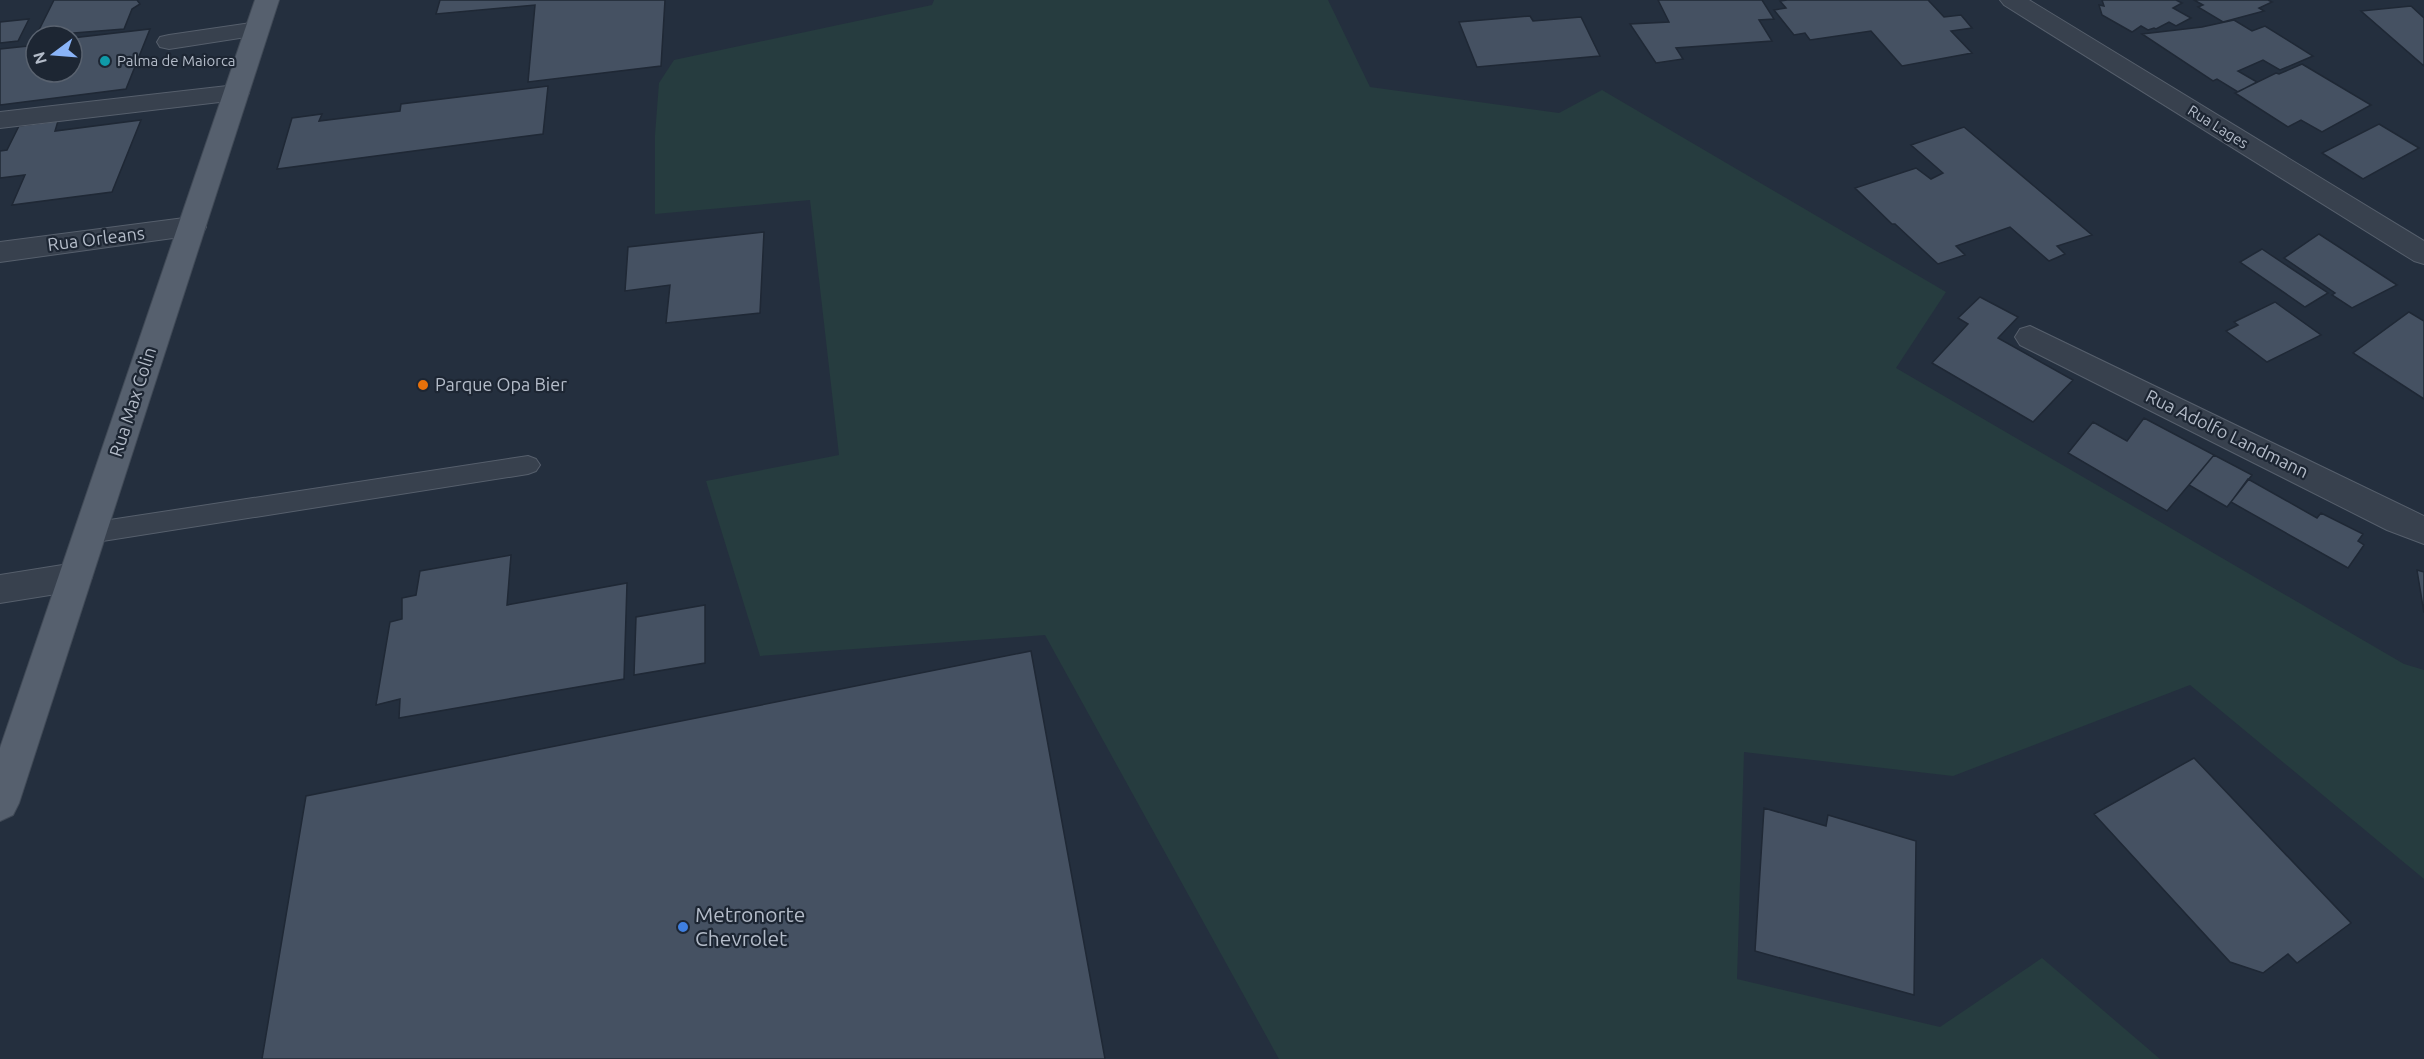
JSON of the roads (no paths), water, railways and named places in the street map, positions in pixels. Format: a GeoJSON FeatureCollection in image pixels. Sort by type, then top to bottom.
{"type":"FeatureCollection","features":[{"type":"Feature","properties":{"kind":"main road","name":"Rua Max Colin"},"geometry":{"type":"LineString","coordinates":[[0,803],[267,0]]}},
{"type":"Feature","properties":{"kind":"street","name":"Rua Lages"},"geometry":{"type":"LineString","coordinates":[[2017,1],[2424,254]]}},
{"type":"Feature","properties":{"kind":"street"},"geometry":{"type":"LineString","coordinates":[[169,42],[257,29]]}},
{"type":"Feature","properties":{"kind":"street"},"geometry":{"type":"LineString","coordinates":[[0,120],[236,93]]}},
{"type":"Feature","properties":{"kind":"street","name":"Rua Orleans"},"geometry":{"type":"LineString","coordinates":[[0,252],[192,227]]}},
{"type":"Feature","properties":{"kind":"street","name":"Rua Adolfo Landmann"},"geometry":{"type":"LineString","coordinates":[[2030,337],[2399,521],[2424,530]]}},
{"type":"Feature","properties":{"kind":"street"},"geometry":{"type":"LineString","coordinates":[[0,589],[75,577]]}},
{"type":"Feature","properties":{"kind":"lane"},"geometry":{"type":"LineString","coordinates":[[90,533],[528,465]]}},
{"type":"Feature","properties":{"kind":"place","name":"Palma de Maiorca"},"geometry":{"type":"Point","coordinates":[105,61]}},
{"type":"Feature","properties":{"kind":"place","name":"Parque Opa Bier"},"geometry":{"type":"Point","coordinates":[423,385]}},
{"type":"Feature","properties":{"kind":"place","name":"Metronorte Chevrolet"},"geometry":{"type":"Point","coordinates":[683,927]}}]}
